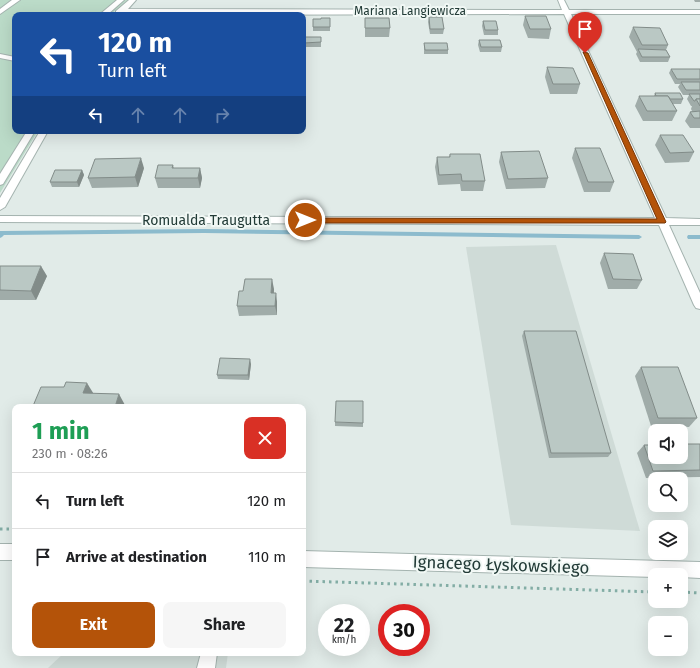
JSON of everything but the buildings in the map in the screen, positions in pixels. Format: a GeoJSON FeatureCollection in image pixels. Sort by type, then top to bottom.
{"type":"FeatureCollection","features":[{"type":"Feature","properties":{"kind":"street"},"geometry":{"type":"LineString","coordinates":[[0,12],[17,0]]}},
{"type":"Feature","properties":{"kind":"street"},"geometry":{"type":"LineString","coordinates":[[107,12],[121,0]]}},
{"type":"Feature","properties":{"kind":"street"},"geometry":{"type":"LineString","coordinates":[[120,12],[133,0]]}},
{"type":"Feature","properties":{"kind":"street"},"geometry":{"type":"LineString","coordinates":[[561,0],[700,305]]}},
{"type":"Feature","properties":{"kind":"street","name":"Mariana Langiewicza"},"geometry":{"type":"LineString","coordinates":[[306,12],[700,12]]}},
{"type":"Feature","properties":{"kind":"street"},"geometry":{"type":"LineString","coordinates":[[0,56],[12,58]]}},
{"type":"Feature","properties":{"kind":"street"},"geometry":{"type":"LineString","coordinates":[[0,182],[29,134]]}},
{"type":"Feature","properties":{"kind":"street"},"geometry":{"type":"LineString","coordinates":[[0,207],[42,134]]}},
{"type":"Feature","properties":{"kind":"street","name":"Romualda Traugutta"},"geometry":{"type":"LineString","coordinates":[[0,219],[700,222]]}},
{"type":"Feature","properties":{"kind":"street"},"geometry":{"type":"LineString","coordinates":[[0,552],[12,552]]}},
{"type":"Feature","properties":{"kind":"street","name":"Ignacego Łyskowskiego"},"geometry":{"type":"LineString","coordinates":[[306,559],[700,570]]}},
{"type":"Feature","properties":{"kind":"street"},"geometry":{"type":"LineString","coordinates":[[206,668],[208,656]]}},
{"type":"Feature","properties":{"kind":"path"},"geometry":{"type":"LineString","coordinates":[[0,529],[12,530]]}},
{"type":"Feature","properties":{"kind":"path"},"geometry":{"type":"LineString","coordinates":[[306,581],[648,592]]}},
{"type":"Feature","properties":{"kind":"path"},"geometry":{"type":"LineString","coordinates":[[688,592],[700,593]]}},
{"type":"Feature","properties":{"kind":"shaded area"},"geometry":{"type":"Polygon","coordinates":[[[556,245],[640,531],[511,525],[466,247],[556,245]]]}},
{"type":"Feature","properties":{"kind":"shaded area"},"geometry":{"type":"Polygon","coordinates":[[[61,656],[228,656],[226,668],[48,668],[61,656]]]}},
{"type":"Feature","properties":{"kind":"green space"},"geometry":{"type":"Polygon","coordinates":[[[0,0],[128,0],[114,12],[12,12],[12,134],[36,134],[0,193],[0,0]]]}},
{"type":"Feature","properties":{"kind":"waterway"},"geometry":{"type":"LineString","coordinates":[[0,236],[2,233],[204,231],[639,237]]}},
{"type":"Feature","properties":{"kind":"waterway"},"geometry":{"type":"LineString","coordinates":[[690,237],[700,237]]}},
{"type":"Feature","properties":{"kind":"route"},"geometry":{"type":"LineString","coordinates":[[305,220],[662,222],[585,53]]}}]}
